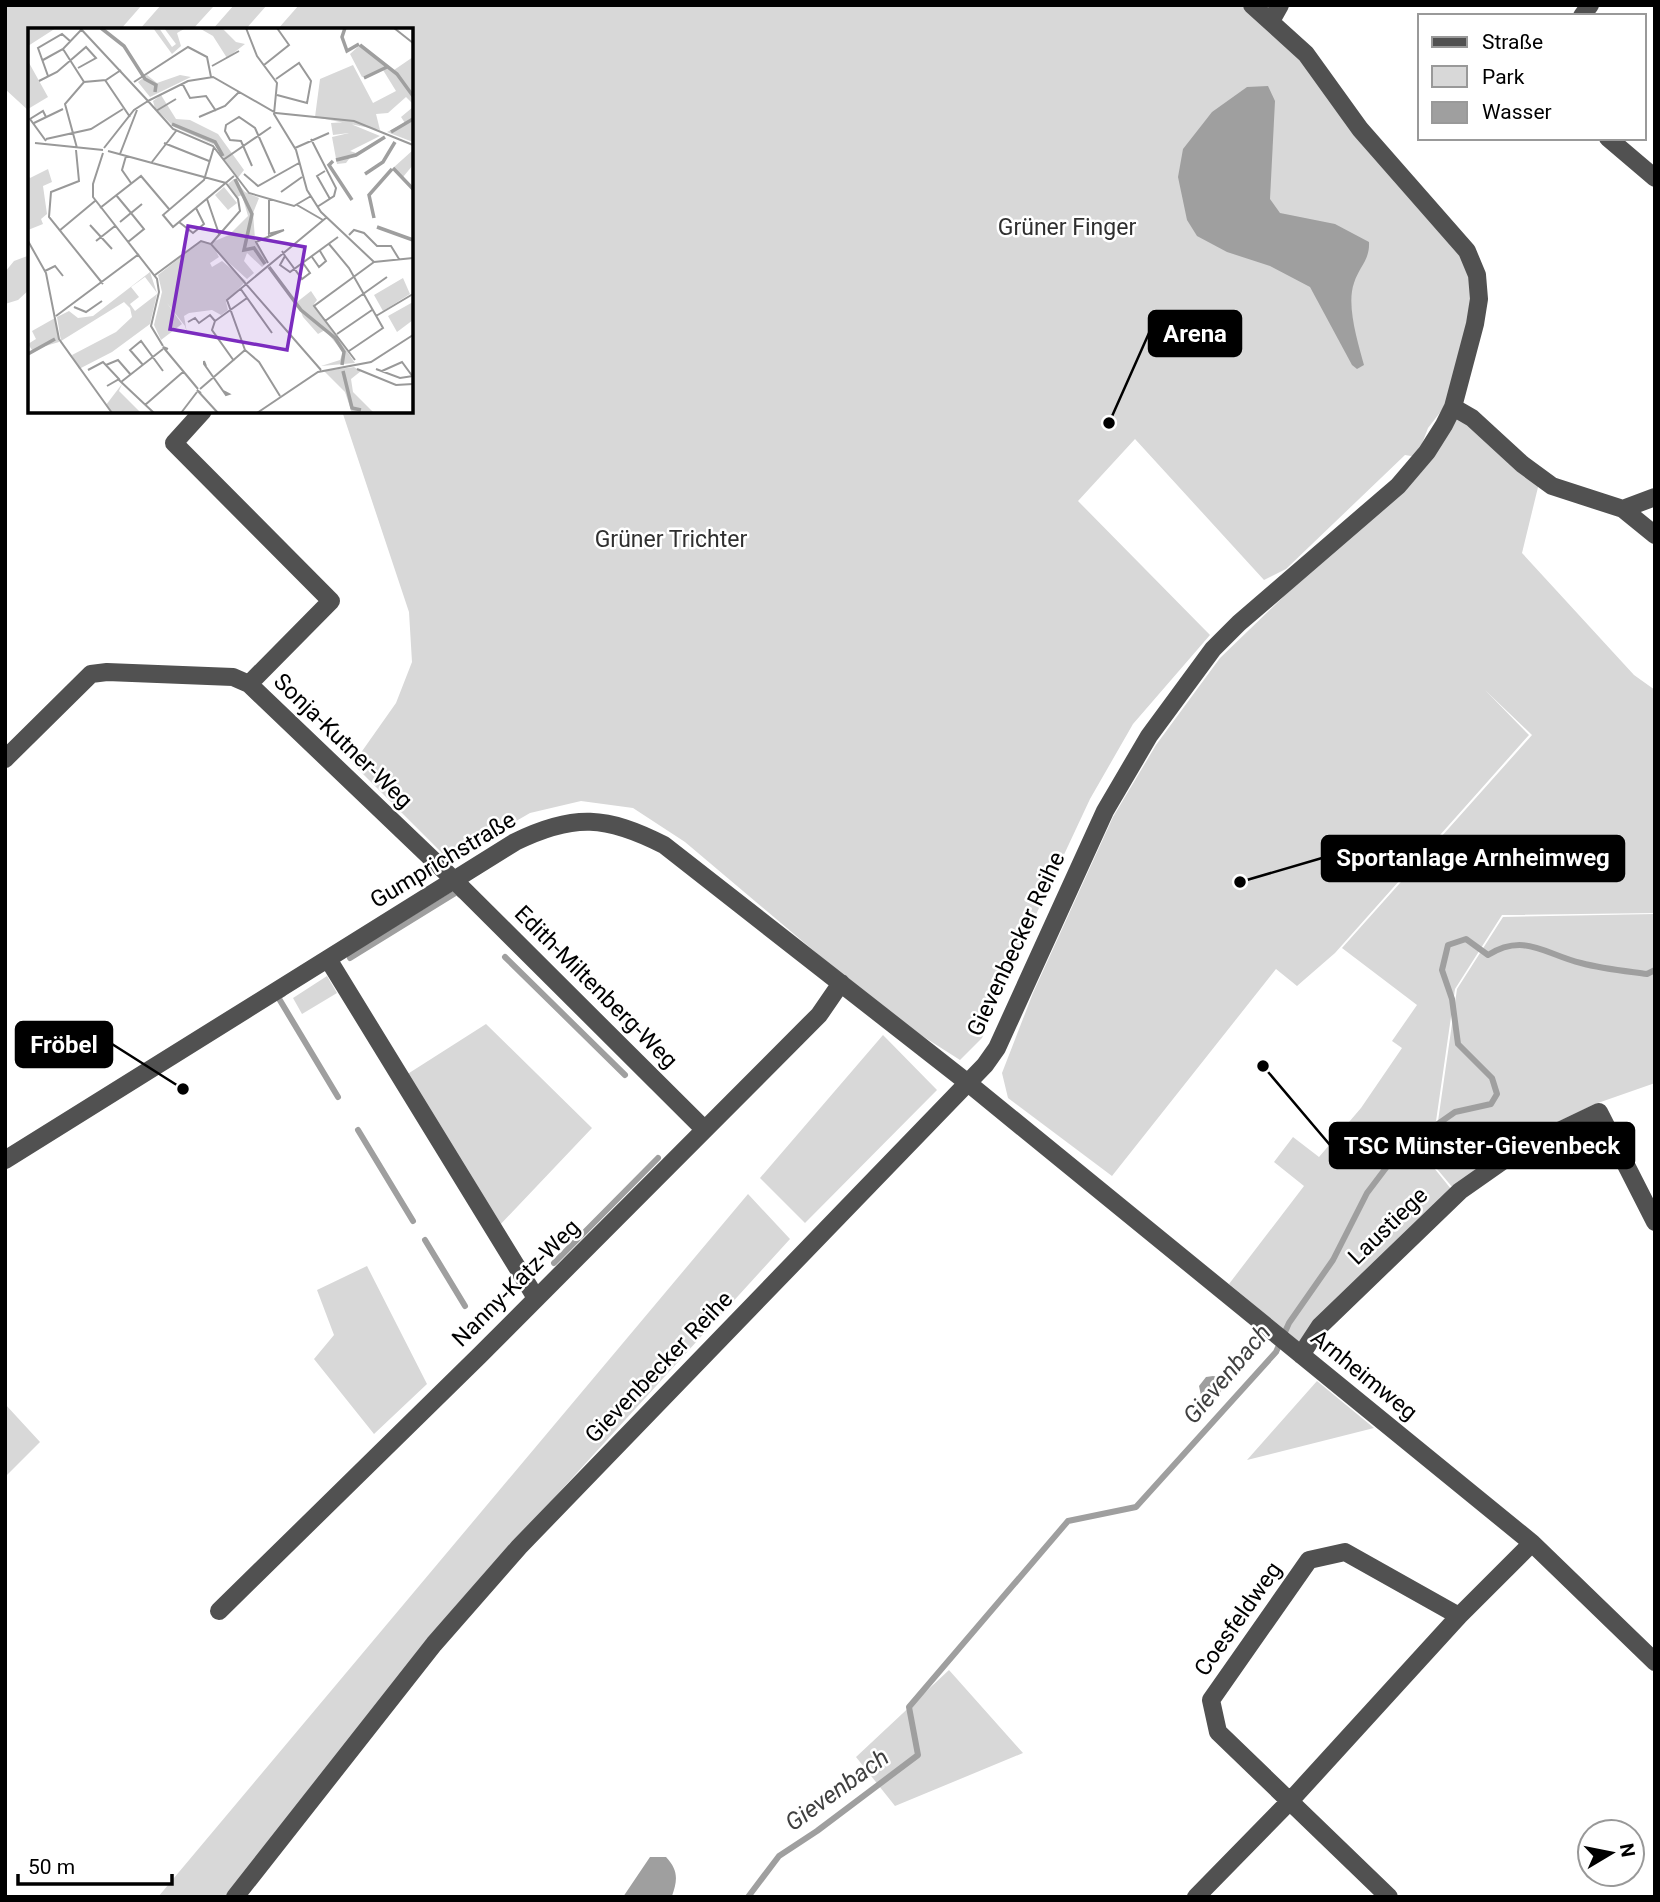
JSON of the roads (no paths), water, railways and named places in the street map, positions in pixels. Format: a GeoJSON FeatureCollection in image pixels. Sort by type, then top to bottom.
{"type":"FeatureCollection","features":[{"type":"Feature","properties":{"kind":"street","name":"Gievenbecker Reihe"},"geometry":{"type":"LineString","coordinates":[[234,1897],[434,1644],[519,1547],[985,1065],[997,1048],[1105,811],[1149,736],[1213,649],[1398,486],[1427,452],[1453,407],[1479,299],[1477,275],[1467,251],[1360,129],[1306,54],[1252,5]]}},
{"type":"Feature","properties":{"kind":"street"},"geometry":{"type":"LineString","coordinates":[[1271,21],[1280,5]]}},
{"type":"Feature","properties":{"kind":"street"},"geometry":{"type":"LineString","coordinates":[[1610,140],[1655,178]]}},
{"type":"Feature","properties":{"kind":"street"},"geometry":{"type":"LineString","coordinates":[[1453,407],[1472,418],[1522,464],[1552,486],[1623,509],[1655,535]]}},
{"type":"Feature","properties":{"kind":"street"},"geometry":{"type":"LineString","coordinates":[[201,413],[174,443],[331,601],[249,684]]}},
{"type":"Feature","properties":{"kind":"street"},"geometry":{"type":"LineString","coordinates":[[1623,509],[1655,497]]}},
{"type":"Feature","properties":{"kind":"street","name":"Sonja-Kutner-Weg"},"geometry":{"type":"LineString","coordinates":[[5,759],[91,674],[107,671],[233,677],[249,684],[454,880]]}},
{"type":"Feature","properties":{"kind":"street","name":"Gumprichstraße"},"geometry":{"type":"LineString","coordinates":[[5,1160],[515,842],[544,828],[578,821],[607,822],[636,831],[664,845],[968,1083]]}},
{"type":"Feature","properties":{"kind":"street","name":"Edith-Miltenberg-Weg"},"geometry":{"type":"LineString","coordinates":[[454,880],[704,1129]]}},
{"type":"Feature","properties":{"kind":"street"},"geometry":{"type":"LineString","coordinates":[[328,959],[536,1298]]}},
{"type":"Feature","properties":{"kind":"street","name":"Nanny-Katz-Weg"},"geometry":{"type":"LineString","coordinates":[[219,1611],[819,1015],[841,983]]}},
{"type":"Feature","properties":{"kind":"street","name":"Arnheimweg"},"geometry":{"type":"LineString","coordinates":[[968,1083],[1532,1543],[1655,1662]]}},
{"type":"Feature","properties":{"kind":"street","name":"Laustiege"},"geometry":{"type":"LineString","coordinates":[[1298,1352],[1320,1326],[1460,1191],[1517,1151],[1600,1112],[1655,1222]]}},
{"type":"Feature","properties":{"kind":"street"},"geometry":{"type":"LineString","coordinates":[[1196,1897],[1291,1800],[1459,1616],[1532,1543]]}},
{"type":"Feature","properties":{"kind":"street","name":"Coesfeldweg"},"geometry":{"type":"LineString","coordinates":[[1389,1897],[1218,1732],[1211,1700],[1309,1560],[1345,1552],[1459,1616]]}},
{"type":"Feature","properties":{"kind":"water"},"geometry":{"type":"Polygon","coordinates":[[[1268,86],[1275,101],[1270,199],[1280,213],[1335,224],[1369,242],[1368,254],[1356,277],[1351,302],[1364,365],[1357,369],[1352,365],[1310,287],[1270,266],[1227,252],[1197,236],[1187,220],[1178,177],[1183,149],[1212,112],[1247,87],[1268,86]]]}},
{"type":"Feature","properties":{"kind":"water"},"geometry":{"type":"Polygon","coordinates":[[[1213,1376],[1222,1381],[1221,1392],[1212,1400],[1202,1400],[1199,1386],[1206,1377],[1213,1376]]]}},
{"type":"Feature","properties":{"kind":"water"},"geometry":{"type":"Polygon","coordinates":[[[650,1857],[666,1857],[673,1866],[676,1880],[672,1896],[623,1897],[650,1857]]]}},
{"type":"Feature","properties":{"kind":"waterway"},"geometry":{"type":"LineString","coordinates":[[350,958],[457,892],[460,895]]}},
{"type":"Feature","properties":{"kind":"waterway","name":"Gievenbach"},"geometry":{"type":"LineString","coordinates":[[748,1897],[779,1856],[817,1831],[918,1755],[909,1707],[1068,1521],[1136,1507],[1276,1352],[1289,1323],[1333,1260],[1367,1193],[1398,1152],[1455,1112],[1491,1104],[1497,1094],[1492,1078],[1458,1044],[1452,999],[1442,970],[1448,945],[1466,939],[1488,955],[1501,948],[1524,945],[1597,967],[1647,974],[1655,970]]}},
{"type":"Feature","properties":{"kind":"waterway"},"geometry":{"type":"LineString","coordinates":[[505,957],[625,1075]]}},
{"type":"Feature","properties":{"kind":"waterway"},"geometry":{"type":"LineString","coordinates":[[283,994],[278,997],[338,1097]]}},
{"type":"Feature","properties":{"kind":"waterway"},"geometry":{"type":"LineString","coordinates":[[358,1130],[413,1221]]}},
{"type":"Feature","properties":{"kind":"waterway"},"geometry":{"type":"LineString","coordinates":[[554,1263],[658,1158]]}},
{"type":"Feature","properties":{"kind":"waterway"},"geometry":{"type":"LineString","coordinates":[[425,1240],[465,1306]]}},
{"type":"Feature","properties":{"kind":"place","name":"Arena"},"geometry":{"type":"Point","coordinates":[1109,423]}},
{"type":"Feature","properties":{"kind":"place","name":"Sportanlage Arnheimweg"},"geometry":{"type":"Point","coordinates":[1240,882]}},
{"type":"Feature","properties":{"kind":"place","name":"TSC Münster-Gievenbeck"},"geometry":{"type":"Point","coordinates":[1263,1066]}},
{"type":"Feature","properties":{"kind":"place","name":"Fröbel"},"geometry":{"type":"Point","coordinates":[183,1089]}},
{"type":"Feature","properties":{"kind":"park label","name":"Grüner Finger"},"geometry":{"type":"Point","coordinates":[1067,227]}},
{"type":"Feature","properties":{"kind":"park label","name":"Grüner Trichter"},"geometry":{"type":"Point","coordinates":[671,539]}}]}
